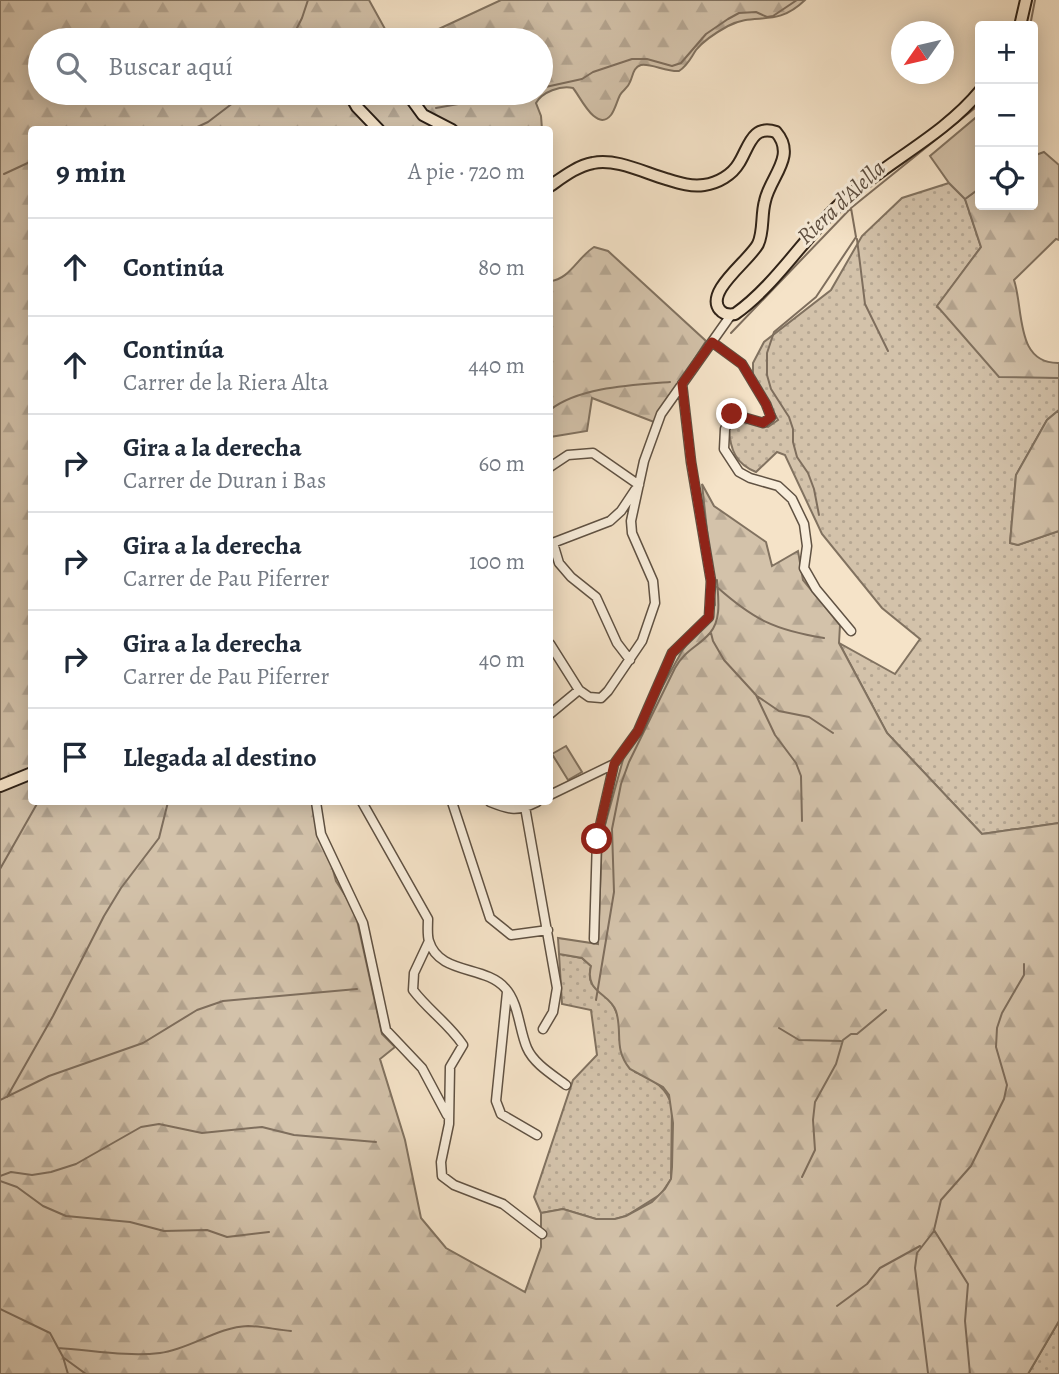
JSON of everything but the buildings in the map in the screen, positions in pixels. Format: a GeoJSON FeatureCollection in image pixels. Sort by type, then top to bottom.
{"type":"FeatureCollection","features":[{"type":"Feature","properties":{"kind":"main road"},"geometry":{"type":"LineString","coordinates":[[1021,21],[1026,0]]}},
{"type":"Feature","properties":{"kind":"main road"},"geometry":{"type":"LineString","coordinates":[[553,184],[579,167],[600,162],[688,185],[710,184],[734,169],[748,143],[757,133],[767,130],[776,132],[783,143],[785,153],[765,199],[759,242],[718,293],[717,304],[726,314],[745,305],[844,200],[953,118],[975,96]]}},
{"type":"Feature","properties":{"kind":"main road"},"geometry":{"type":"LineString","coordinates":[[356,105],[375,126]]}},
{"type":"Feature","properties":{"kind":"main road"},"geometry":{"type":"LineString","coordinates":[[416,105],[423,115],[444,126]]}},
{"type":"Feature","properties":{"kind":"main road"},"geometry":{"type":"LineString","coordinates":[[0,786],[28,775]]}},
{"type":"Feature","properties":{"kind":"street"},"geometry":{"type":"LineString","coordinates":[[553,648],[579,690],[589,698],[601,698],[642,641],[655,603],[653,581],[632,533],[631,520],[644,461],[661,414],[718,333],[726,314]]}},
{"type":"Feature","properties":{"kind":"street"},"geometry":{"type":"LineString","coordinates":[[712,342],[742,364],[771,417],[763,423],[732,414],[724,429],[724,449],[739,472],[778,486],[792,499],[804,524],[807,546],[804,568],[816,589],[850,631]]}},
{"type":"Feature","properties":{"kind":"street"},"geometry":{"type":"LineString","coordinates":[[594,939],[597,839],[614,764],[638,731],[672,653],[709,617],[711,581],[691,461],[682,384]]}},
{"type":"Feature","properties":{"kind":"street"},"geometry":{"type":"LineString","coordinates":[[553,465],[568,456],[593,453],[639,485]]}},
{"type":"Feature","properties":{"kind":"street"},"geometry":{"type":"LineString","coordinates":[[553,543],[610,522],[639,485]]}},
{"type":"Feature","properties":{"kind":"street"},"geometry":{"type":"LineString","coordinates":[[553,549],[559,563],[571,577],[596,597],[617,643],[630,660]]}},
{"type":"Feature","properties":{"kind":"street"},"geometry":{"type":"LineString","coordinates":[[553,712],[579,690]]}},
{"type":"Feature","properties":{"kind":"street"},"geometry":{"type":"LineString","coordinates":[[553,794],[614,764]]}},
{"type":"Feature","properties":{"kind":"street"},"geometry":{"type":"LineString","coordinates":[[316,805],[321,834],[363,923],[386,1030],[418,1063],[449,1118]]}},
{"type":"Feature","properties":{"kind":"street"},"geometry":{"type":"LineString","coordinates":[[364,805],[428,919],[429,941],[414,973],[413,990],[421,1001],[452,1028],[463,1045],[450,1067],[449,1132],[441,1162],[445,1180],[503,1204],[542,1234]]}},
{"type":"Feature","properties":{"kind":"street"},"geometry":{"type":"LineString","coordinates":[[453,805],[490,918],[511,935],[548,930]]}},
{"type":"Feature","properties":{"kind":"street"},"geometry":{"type":"LineString","coordinates":[[497,805],[509,810],[530,805]]}},
{"type":"Feature","properties":{"kind":"street"},"geometry":{"type":"LineString","coordinates":[[525,807],[556,988],[554,1012],[543,1029]]}},
{"type":"Feature","properties":{"kind":"street"},"geometry":{"type":"LineString","coordinates":[[429,941],[449,964],[496,979],[507,989],[527,1049],[534,1059],[566,1086]]}},
{"type":"Feature","properties":{"kind":"street"},"geometry":{"type":"LineString","coordinates":[[507,989],[496,1101],[500,1114],[537,1135]]}},
{"type":"Feature","properties":{"kind":"green space"},"geometry":{"type":"Polygon","coordinates":[[[0,0],[369,0],[384,28],[28,28],[28,105],[537,105],[542,126],[28,126],[28,805],[314,805],[317,836],[330,859],[336,881],[355,911],[382,1034],[395,1047],[380,1059],[405,1140],[421,1218],[446,1248],[525,1292],[541,1247],[541,1213],[563,1209],[596,1219],[615,1219],[652,1202],[671,1179],[673,1123],[669,1095],[663,1087],[630,1069],[620,1047],[618,1019],[613,1005],[591,982],[591,966],[582,958],[559,954],[558,938],[598,944],[602,836],[624,756],[682,651],[715,605],[702,484],[714,506],[766,542],[772,566],[798,551],[803,580],[840,625],[839,643],[887,733],[982,834],[1059,823],[1059,1321],[1028,1374],[0,1374],[0,0]]]}},
{"type":"Feature","properties":{"kind":"green space"},"geometry":{"type":"Polygon","coordinates":[[[501,0],[805,0],[784,14],[738,22],[724,28],[703,43],[679,71],[649,65],[638,66],[611,115],[605,119],[600,120],[594,116],[573,88],[553,91],[553,28],[441,28],[501,0]]]}},
{"type":"Feature","properties":{"kind":"green space"},"geometry":{"type":"Polygon","coordinates":[[[975,118],[975,192],[965,199],[949,183],[930,156],[975,118]]]}},
{"type":"Feature","properties":{"kind":"green space"},"geometry":{"type":"Polygon","coordinates":[[[1044,152],[1059,165],[1059,240],[1056,239],[1014,280],[1028,345],[1035,355],[1045,361],[1059,363],[1059,378],[999,377],[937,306],[981,247],[965,199],[975,192],[975,210],[1038,210],[1038,154],[1044,152]]]}},
{"type":"Feature","properties":{"kind":"green space"},"geometry":{"type":"Polygon","coordinates":[[[949,183],[965,199],[981,247],[937,307],[1032,376],[1059,378],[1059,410],[1047,420],[1016,475],[1010,543],[1018,545],[1059,531],[1059,823],[982,834],[887,733],[839,643],[895,674],[920,639],[882,608],[822,534],[785,455],[777,452],[756,472],[749,469],[735,455],[729,428],[736,420],[768,427],[778,420],[753,377],[753,363],[764,342],[831,290],[862,236],[902,198],[949,183]]]}},
{"type":"Feature","properties":{"kind":"green space"},"geometry":{"type":"Polygon","coordinates":[[[594,247],[608,251],[706,341],[654,422],[592,398],[587,431],[553,437],[553,281],[563,277],[594,247]]]}},
{"type":"Feature","properties":{"kind":"green space"},"geometry":{"type":"Polygon","coordinates":[[[1059,410],[1059,531],[1018,545],[1010,543],[1016,475],[1047,420],[1059,410]]]}},
{"type":"Feature","properties":{"kind":"green space"},"geometry":{"type":"Polygon","coordinates":[[[566,746],[582,772],[568,780],[553,753],[566,746]]]}},
{"type":"Feature","properties":{"kind":"green space"},"geometry":{"type":"Polygon","coordinates":[[[559,954],[582,958],[591,966],[592,984],[614,1008],[635,1072],[658,1084],[667,1094],[672,1106],[671,1179],[661,1194],[626,1216],[615,1219],[596,1219],[563,1209],[541,1213],[534,1197],[573,1080],[597,1055],[591,1010],[562,1004],[559,954]]]}},
{"type":"Feature","properties":{"kind":"green space"},"geometry":{"type":"Polygon","coordinates":[[[1059,1321],[1059,1374],[1028,1374],[1059,1321]]]}},
{"type":"Feature","properties":{"kind":"waterway"},"geometry":{"type":"LineString","coordinates":[[297,28],[308,0]]}},
{"type":"Feature","properties":{"kind":"waterway"},"geometry":{"type":"LineString","coordinates":[[553,85],[582,79],[593,72],[632,59],[647,59],[672,66],[681,63],[706,34],[739,13],[756,12],[767,17],[773,16],[797,0]]}},
{"type":"Feature","properties":{"kind":"waterway","name":"Riera d'Alella"},"geometry":{"type":"LineString","coordinates":[[1031,21],[1035,0]]}},
{"type":"Feature","properties":{"kind":"waterway"},"geometry":{"type":"LineString","coordinates":[[200,126],[230,105]]}},
{"type":"Feature","properties":{"kind":"waterway"},"geometry":{"type":"LineString","coordinates":[[436,108],[453,105]]}},
{"type":"Feature","properties":{"kind":"waterway","name":"Riera d'Alella"},"geometry":{"type":"LineString","coordinates":[[731,333],[851,208],[975,108]]}},
{"type":"Feature","properties":{"kind":"waterway"},"geometry":{"type":"LineString","coordinates":[[4,174],[28,163]]}},
{"type":"Feature","properties":{"kind":"waterway"},"geometry":{"type":"LineString","coordinates":[[819,515],[808,473],[797,457],[789,417],[771,389],[767,375],[767,353],[774,332],[816,297],[856,237],[851,208]]}},
{"type":"Feature","properties":{"kind":"waterway"},"geometry":{"type":"LineString","coordinates":[[857,239],[865,304],[888,351]]}},
{"type":"Feature","properties":{"kind":"waterway"},"geometry":{"type":"LineString","coordinates":[[553,408],[576,396],[591,392],[670,382]]}},
{"type":"Feature","properties":{"kind":"waterway"},"geometry":{"type":"LineString","coordinates":[[596,1000],[614,892],[612,829],[621,784],[675,668],[714,627],[718,608],[717,580]]}},
{"type":"Feature","properties":{"kind":"waterway"},"geometry":{"type":"LineString","coordinates":[[717,587],[742,608],[766,622],[824,638]]}},
{"type":"Feature","properties":{"kind":"waterway"},"geometry":{"type":"LineString","coordinates":[[711,633],[724,660],[756,695],[775,735],[796,763],[801,776],[802,821]]}},
{"type":"Feature","properties":{"kind":"waterway"},"geometry":{"type":"LineString","coordinates":[[757,696],[779,711],[809,717],[833,733]]}},
{"type":"Feature","properties":{"kind":"waterway"},"geometry":{"type":"LineString","coordinates":[[0,869],[36,805]]}},
{"type":"Feature","properties":{"kind":"waterway"},"geometry":{"type":"LineString","coordinates":[[7,1097],[53,1016],[104,916],[121,888],[159,838],[167,805]]}},
{"type":"Feature","properties":{"kind":"waterway"},"geometry":{"type":"LineString","coordinates":[[970,1374],[965,1321],[968,1284],[934,1230],[941,1200],[971,1166],[1004,1099],[1007,1085],[996,1047],[997,1028],[1002,1013],[1024,975],[1024,964]]}},
{"type":"Feature","properties":{"kind":"waterway"},"geometry":{"type":"LineString","coordinates":[[0,1100],[49,1076],[143,1043],[197,1010],[223,1001],[357,989]]}},
{"type":"Feature","properties":{"kind":"waterway"},"geometry":{"type":"LineString","coordinates":[[802,1177],[815,1150],[815,1102],[836,1064],[843,1040],[851,1034],[857,1034],[886,1010]]}},
{"type":"Feature","properties":{"kind":"waterway"},"geometry":{"type":"LineString","coordinates":[[779,1028],[799,1040],[841,1041]]}},
{"type":"Feature","properties":{"kind":"waterway"},"geometry":{"type":"LineString","coordinates":[[0,1176],[11,1172],[32,1175],[76,1164],[141,1127],[159,1124],[202,1133],[262,1127],[294,1135],[376,1142]]}},
{"type":"Feature","properties":{"kind":"waterway"},"geometry":{"type":"LineString","coordinates":[[0,1181],[17,1187],[43,1206],[66,1216],[130,1222],[164,1231],[207,1230],[227,1237],[269,1232]]}},
{"type":"Feature","properties":{"kind":"waterway"},"geometry":{"type":"LineString","coordinates":[[928,1373],[915,1268],[917,1253],[934,1231]]}},
{"type":"Feature","properties":{"kind":"waterway"},"geometry":{"type":"LineString","coordinates":[[837,1306],[867,1284],[880,1268],[920,1246]]}},
{"type":"Feature","properties":{"kind":"waterway"},"geometry":{"type":"LineString","coordinates":[[0,1309],[50,1333],[63,1357],[68,1374]]}},
{"type":"Feature","properties":{"kind":"waterway"},"geometry":{"type":"LineString","coordinates":[[58,1348],[147,1354],[171,1351],[237,1327],[253,1326],[291,1331]]}},
{"type":"Feature","properties":{"kind":"waterway"},"geometry":{"type":"LineString","coordinates":[[64,1358],[86,1374]]}},
{"type":"Feature","properties":{"kind":"route"},"geometry":{"type":"LineString","coordinates":[[597,839],[614,764],[638,731],[672,653],[709,617],[711,581],[691,461],[682,384],[712,342],[742,364],[771,417],[763,423],[732,414]]}}]}
